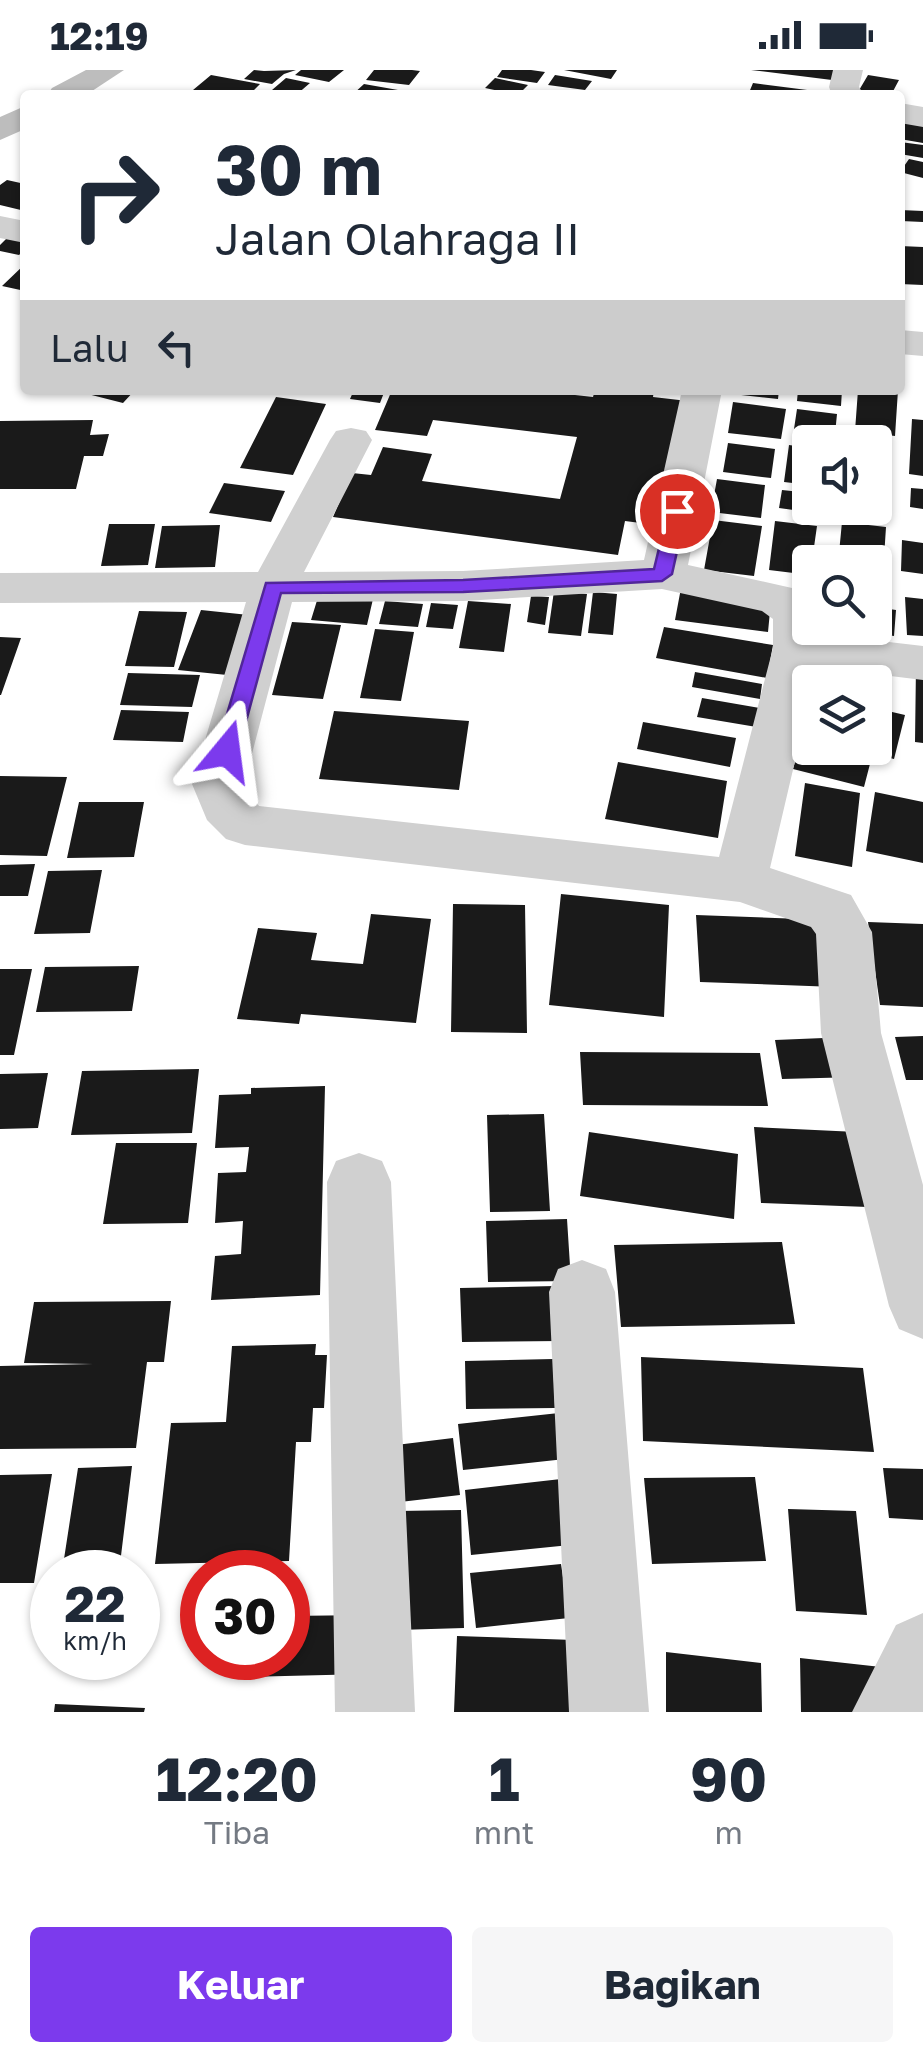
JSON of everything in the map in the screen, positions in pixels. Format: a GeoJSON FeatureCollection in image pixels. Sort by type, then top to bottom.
{"type":"FeatureCollection","features":[{"type":"Feature","properties":{"kind":"street"},"geometry":{"type":"LineString","coordinates":[[73,90],[109,70]]}},
{"type":"Feature","properties":{"kind":"street"},"geometry":{"type":"LineString","coordinates":[[662,574],[701,395]]}},
{"type":"Feature","properties":{"kind":"street"},"geometry":{"type":"LineString","coordinates":[[351,440],[273,587],[218,784],[226,806],[246,825],[740,880],[805,898],[831,911],[844,932],[851,1033],[923,1306]]}},
{"type":"Feature","properties":{"kind":"street"},"geometry":{"type":"LineString","coordinates":[[0,588],[463,586],[662,574],[776,598],[796,612],[797,648],[740,880]]}},
{"type":"Feature","properties":{"kind":"street"},"geometry":{"type":"LineString","coordinates":[[797,648],[923,663]]}},
{"type":"Feature","properties":{"kind":"street"},"geometry":{"type":"LineString","coordinates":[[359,1182],[375,1712]]}},
{"type":"Feature","properties":{"kind":"street"},"geometry":{"type":"LineString","coordinates":[[582,1292],[609,1712]]}},
{"type":"Feature","properties":{"kind":"street"},"geometry":{"type":"LineString","coordinates":[[892,1712],[923,1652]]}},
{"type":"Feature","properties":{"kind":"building"},"geometry":{"type":"Polygon","coordinates":[[[254,70],[296,70],[272,84],[244,79],[254,70]]]}},
{"type":"Feature","properties":{"kind":"building"},"geometry":{"type":"Polygon","coordinates":[[[301,70],[344,70],[329,82],[295,75],[301,70]]]}},
{"type":"Feature","properties":{"kind":"building"},"geometry":{"type":"Polygon","coordinates":[[[374,70],[420,71],[409,85],[366,80],[374,70]]]}},
{"type":"Feature","properties":{"kind":"building"},"geometry":{"type":"Polygon","coordinates":[[[502,70],[545,72],[537,83],[497,77],[502,70]]]}},
{"type":"Feature","properties":{"kind":"building"},"geometry":{"type":"Polygon","coordinates":[[[564,70],[617,70],[611,79],[564,70]]]}},
{"type":"Feature","properties":{"kind":"building"},"geometry":{"type":"Polygon","coordinates":[[[751,70],[841,70],[840,81],[751,70]]]}},
{"type":"Feature","properties":{"kind":"building"},"geometry":{"type":"Polygon","coordinates":[[[211,75],[260,84],[254,90],[193,90],[211,75]]]}},
{"type":"Feature","properties":{"kind":"building"},"geometry":{"type":"Polygon","coordinates":[[[555,75],[592,81],[585,90],[548,85],[555,75]]]}},
{"type":"Feature","properties":{"kind":"building"},"geometry":{"type":"Polygon","coordinates":[[[868,75],[899,80],[894,90],[859,90],[868,75]]]}},
{"type":"Feature","properties":{"kind":"building"},"geometry":{"type":"Polygon","coordinates":[[[286,78],[310,83],[302,90],[272,90],[286,78]]]}},
{"type":"Feature","properties":{"kind":"building"},"geometry":{"type":"Polygon","coordinates":[[[495,78],[528,85],[523,90],[485,88],[495,78]]]}},
{"type":"Feature","properties":{"kind":"building"},"geometry":{"type":"Polygon","coordinates":[[[753,83],[807,90],[750,90],[753,83]]]}},
{"type":"Feature","properties":{"kind":"building"},"geometry":{"type":"Polygon","coordinates":[[[364,84],[398,90],[357,90],[364,84]]]}},
{"type":"Feature","properties":{"kind":"building"},"geometry":{"type":"Polygon","coordinates":[[[907,117],[923,119],[923,143],[905,140],[907,117]]]}},
{"type":"Feature","properties":{"kind":"building"},"geometry":{"type":"Polygon","coordinates":[[[905,143],[923,145],[923,158],[905,155],[905,143]]]}},
{"type":"Feature","properties":{"kind":"building"},"geometry":{"type":"Polygon","coordinates":[[[909,159],[923,162],[923,178],[905,173],[909,159]]]}},
{"type":"Feature","properties":{"kind":"building"},"geometry":{"type":"Polygon","coordinates":[[[7,180],[20,183],[20,210],[0,205],[0,185],[7,180]]]}},
{"type":"Feature","properties":{"kind":"building"},"geometry":{"type":"Polygon","coordinates":[[[905,210],[923,211],[923,222],[905,221],[905,210]]]}},
{"type":"Feature","properties":{"kind":"building"},"geometry":{"type":"Polygon","coordinates":[[[12,233],[20,235],[19,255],[0,251],[0,245],[12,233]]]}},
{"type":"Feature","properties":{"kind":"building"},"geometry":{"type":"Polygon","coordinates":[[[905,246],[923,247],[923,285],[905,284],[905,246]]]}},
{"type":"Feature","properties":{"kind":"building"},"geometry":{"type":"Polygon","coordinates":[[[20,269],[20,290],[2,286],[20,269]]]}},
{"type":"Feature","properties":{"kind":"building"},"geometry":{"type":"Polygon","coordinates":[[[92,395],[130,395],[123,403],[92,395]]]}},
{"type":"Feature","properties":{"kind":"building"},"geometry":{"type":"Polygon","coordinates":[[[352,395],[383,395],[380,403],[350,399],[352,395]]]}},
{"type":"Feature","properties":{"kind":"building"},"geometry":{"type":"Polygon","coordinates":[[[390,395],[653,395],[688,401],[664,526],[625,521],[618,555],[333,517],[352,473],[371,475],[383,447],[432,454],[422,481],[560,499],[577,437],[433,420],[427,436],[375,430],[390,395]]]}},
{"type":"Feature","properties":{"kind":"building"},"geometry":{"type":"Polygon","coordinates":[[[741,395],[778,395],[778,399],[741,395]]]}},
{"type":"Feature","properties":{"kind":"building"},"geometry":{"type":"Polygon","coordinates":[[[798,395],[842,395],[841,406],[797,401],[798,395]]]}},
{"type":"Feature","properties":{"kind":"building"},"geometry":{"type":"Polygon","coordinates":[[[858,395],[898,395],[895,436],[892,425],[855,425],[858,395]]]}},
{"type":"Feature","properties":{"kind":"building"},"geometry":{"type":"Polygon","coordinates":[[[276,397],[326,404],[293,475],[240,468],[276,397]]]}},
{"type":"Feature","properties":{"kind":"building"},"geometry":{"type":"Polygon","coordinates":[[[733,402],[786,409],[781,439],[728,433],[733,402]]]}},
{"type":"Feature","properties":{"kind":"building"},"geometry":{"type":"Polygon","coordinates":[[[797,409],[837,414],[836,425],[795,425],[797,409]]]}},
{"type":"Feature","properties":{"kind":"building"},"geometry":{"type":"Polygon","coordinates":[[[912,419],[923,420],[923,476],[909,474],[912,419]]]}},
{"type":"Feature","properties":{"kind":"building"},"geometry":{"type":"Polygon","coordinates":[[[93,420],[90,435],[109,434],[103,456],[84,456],[76,489],[0,489],[0,421],[93,420]]]}},
{"type":"Feature","properties":{"kind":"building"},"geometry":{"type":"Polygon","coordinates":[[[728,443],[775,449],[771,478],[723,472],[728,443]]]}},
{"type":"Feature","properties":{"kind":"building"},"geometry":{"type":"Polygon","coordinates":[[[789,445],[792,445],[792,483],[784,482],[789,445]]]}},
{"type":"Feature","properties":{"kind":"building"},"geometry":{"type":"Polygon","coordinates":[[[717,479],[765,485],[761,518],[711,512],[717,479]]]}},
{"type":"Feature","properties":{"kind":"building"},"geometry":{"type":"Polygon","coordinates":[[[224,483],[285,491],[271,522],[209,513],[224,483]]]}},
{"type":"Feature","properties":{"kind":"building"},"geometry":{"type":"Polygon","coordinates":[[[911,488],[923,489],[923,509],[910,507],[911,488]]]}},
{"type":"Feature","properties":{"kind":"building"},"geometry":{"type":"Polygon","coordinates":[[[782,490],[792,491],[792,510],[779,508],[782,490]]]}},
{"type":"Feature","properties":{"kind":"building"},"geometry":{"type":"Polygon","coordinates":[[[713,520],[762,526],[754,576],[704,570],[713,520]]]}},
{"type":"Feature","properties":{"kind":"building"},"geometry":{"type":"Polygon","coordinates":[[[775,521],[817,526],[814,545],[792,545],[792,573],[769,570],[775,521]]]}},
{"type":"Feature","properties":{"kind":"building"},"geometry":{"type":"Polygon","coordinates":[[[109,524],[155,524],[148,565],[101,566],[109,524]]]}},
{"type":"Feature","properties":{"kind":"building"},"geometry":{"type":"Polygon","coordinates":[[[220,525],[215,567],[155,568],[162,526],[220,525]]]}},
{"type":"Feature","properties":{"kind":"building"},"geometry":{"type":"Polygon","coordinates":[[[842,525],[886,527],[885,545],[840,545],[842,525]]]}},
{"type":"Feature","properties":{"kind":"building"},"geometry":{"type":"Polygon","coordinates":[[[902,540],[923,543],[923,574],[901,571],[902,540]]]}},
{"type":"Feature","properties":{"kind":"building"},"geometry":{"type":"Polygon","coordinates":[[[681,588],[771,601],[768,632],[675,620],[681,588]]]}},
{"type":"Feature","properties":{"kind":"building"},"geometry":{"type":"Polygon","coordinates":[[[554,591],[587,594],[581,636],[548,633],[554,591]]]}},
{"type":"Feature","properties":{"kind":"building"},"geometry":{"type":"Polygon","coordinates":[[[593,592],[617,594],[613,635],[588,633],[593,592]]]}},
{"type":"Feature","properties":{"kind":"building"},"geometry":{"type":"Polygon","coordinates":[[[319,594],[373,599],[367,625],[311,620],[319,594]]]}},
{"type":"Feature","properties":{"kind":"building"},"geometry":{"type":"Polygon","coordinates":[[[531,596],[549,597],[545,625],[527,622],[531,596]]]}},
{"type":"Feature","properties":{"kind":"building"},"geometry":{"type":"Polygon","coordinates":[[[905,597],[923,599],[923,636],[907,635],[905,597]]]}},
{"type":"Feature","properties":{"kind":"building"},"geometry":{"type":"Polygon","coordinates":[[[385,601],[423,604],[418,627],[379,624],[385,601]]]}},
{"type":"Feature","properties":{"kind":"building"},"geometry":{"type":"Polygon","coordinates":[[[468,601],[511,604],[504,652],[459,648],[468,601]]]}},
{"type":"Feature","properties":{"kind":"building"},"geometry":{"type":"Polygon","coordinates":[[[431,603],[458,605],[453,629],[426,627],[431,603]]]}},
{"type":"Feature","properties":{"kind":"building"},"geometry":{"type":"Polygon","coordinates":[[[892,609],[896,610],[892,636],[892,609]]]}},
{"type":"Feature","properties":{"kind":"building"},"geometry":{"type":"Polygon","coordinates":[[[201,610],[258,616],[237,676],[178,670],[201,610]]]}},
{"type":"Feature","properties":{"kind":"building"},"geometry":{"type":"Polygon","coordinates":[[[139,611],[187,612],[174,667],[125,666],[139,611]]]}},
{"type":"Feature","properties":{"kind":"building"},"geometry":{"type":"Polygon","coordinates":[[[292,622],[341,625],[323,699],[272,695],[292,622]]]}},
{"type":"Feature","properties":{"kind":"building"},"geometry":{"type":"Polygon","coordinates":[[[664,627],[773,645],[767,678],[656,658],[664,627]]]}},
{"type":"Feature","properties":{"kind":"building"},"geometry":{"type":"Polygon","coordinates":[[[375,629],[414,632],[401,701],[360,698],[375,629]]]}},
{"type":"Feature","properties":{"kind":"building"},"geometry":{"type":"Polygon","coordinates":[[[0,637],[21,638],[1,695],[0,695],[0,637]]]}},
{"type":"Feature","properties":{"kind":"building"},"geometry":{"type":"Polygon","coordinates":[[[814,651],[870,665],[811,665],[814,651]]]}},
{"type":"Feature","properties":{"kind":"building"},"geometry":{"type":"Polygon","coordinates":[[[916,665],[923,666],[923,743],[915,742],[916,665]]]}},
{"type":"Feature","properties":{"kind":"building"},"geometry":{"type":"Polygon","coordinates":[[[695,672],[762,684],[760,699],[692,687],[695,672]]]}},
{"type":"Feature","properties":{"kind":"building"},"geometry":{"type":"Polygon","coordinates":[[[128,673],[200,675],[192,707],[120,705],[128,673]]]}},
{"type":"Feature","properties":{"kind":"building"},"geometry":{"type":"Polygon","coordinates":[[[702,698],[771,710],[768,729],[697,717],[702,698]]]}},
{"type":"Feature","properties":{"kind":"building"},"geometry":{"type":"Polygon","coordinates":[[[121,710],[189,712],[183,742],[113,740],[121,710]]]}},
{"type":"Feature","properties":{"kind":"building"},"geometry":{"type":"Polygon","coordinates":[[[334,711],[469,721],[459,790],[319,779],[334,711]]]}},
{"type":"Feature","properties":{"kind":"building"},"geometry":{"type":"Polygon","coordinates":[[[892,712],[905,715],[892,758],[892,712]]]}},
{"type":"Feature","properties":{"kind":"building"},"geometry":{"type":"Polygon","coordinates":[[[643,722],[736,738],[730,767],[637,749],[643,722]]]}},
{"type":"Feature","properties":{"kind":"building"},"geometry":{"type":"Polygon","coordinates":[[[618,762],[727,781],[718,838],[605,819],[618,762]]]}},
{"type":"Feature","properties":{"kind":"building"},"geometry":{"type":"Polygon","coordinates":[[[794,765],[870,765],[864,787],[793,769],[794,765]]]}},
{"type":"Feature","properties":{"kind":"building"},"geometry":{"type":"Polygon","coordinates":[[[0,776],[67,777],[47,856],[0,855],[0,776]]]}},
{"type":"Feature","properties":{"kind":"building"},"geometry":{"type":"Polygon","coordinates":[[[805,783],[860,793],[852,867],[795,856],[805,783]]]}},
{"type":"Feature","properties":{"kind":"building"},"geometry":{"type":"Polygon","coordinates":[[[875,792],[923,802],[923,863],[866,851],[875,792]]]}},
{"type":"Feature","properties":{"kind":"building"},"geometry":{"type":"Polygon","coordinates":[[[79,802],[144,802],[134,857],[67,858],[79,802]]]}},
{"type":"Feature","properties":{"kind":"building"},"geometry":{"type":"Polygon","coordinates":[[[35,864],[28,896],[0,896],[0,865],[35,864]]]}},
{"type":"Feature","properties":{"kind":"building"},"geometry":{"type":"Polygon","coordinates":[[[102,870],[90,933],[34,934],[48,871],[102,870]]]}},
{"type":"Feature","properties":{"kind":"building"},"geometry":{"type":"Polygon","coordinates":[[[561,894],[669,905],[664,1017],[549,1005],[561,894]]]}},
{"type":"Feature","properties":{"kind":"building"},"geometry":{"type":"Polygon","coordinates":[[[453,904],[525,905],[527,1033],[451,1032],[453,904]]]}},
{"type":"Feature","properties":{"kind":"building"},"geometry":{"type":"Polygon","coordinates":[[[371,914],[431,919],[416,1023],[301,1014],[299,1024],[237,1019],[258,928],[317,933],[311,960],[363,964],[371,914]]]}},
{"type":"Feature","properties":{"kind":"building"},"geometry":{"type":"Polygon","coordinates":[[[696,915],[828,920],[836,987],[700,982],[696,915]]]}},
{"type":"Feature","properties":{"kind":"building"},"geometry":{"type":"Polygon","coordinates":[[[868,922],[923,924],[923,1007],[880,1005],[868,922]]]}},
{"type":"Feature","properties":{"kind":"building"},"geometry":{"type":"Polygon","coordinates":[[[139,966],[132,1011],[36,1012],[45,967],[139,966]]]}},
{"type":"Feature","properties":{"kind":"building"},"geometry":{"type":"Polygon","coordinates":[[[0,969],[32,969],[14,1055],[0,1055],[0,969]]]}},
{"type":"Feature","properties":{"kind":"building"},"geometry":{"type":"Polygon","coordinates":[[[923,1036],[923,1080],[906,1080],[895,1037],[923,1036]]]}},
{"type":"Feature","properties":{"kind":"building"},"geometry":{"type":"Polygon","coordinates":[[[848,1037],[858,1077],[782,1079],[775,1040],[848,1037]]]}},
{"type":"Feature","properties":{"kind":"building"},"geometry":{"type":"Polygon","coordinates":[[[580,1052],[760,1053],[768,1106],[583,1105],[580,1052]]]}},
{"type":"Feature","properties":{"kind":"building"},"geometry":{"type":"Polygon","coordinates":[[[199,1069],[192,1133],[71,1135],[82,1071],[199,1069]]]}},
{"type":"Feature","properties":{"kind":"building"},"geometry":{"type":"Polygon","coordinates":[[[48,1073],[38,1128],[0,1129],[0,1074],[48,1073]]]}},
{"type":"Feature","properties":{"kind":"building"},"geometry":{"type":"Polygon","coordinates":[[[325,1086],[320,1295],[211,1300],[215,1256],[241,1254],[243,1221],[215,1223],[218,1173],[246,1172],[249,1147],[215,1148],[219,1095],[251,1094],[251,1088],[325,1086]]]}},
{"type":"Feature","properties":{"kind":"building"},"geometry":{"type":"Polygon","coordinates":[[[544,1114],[550,1211],[490,1212],[487,1115],[544,1114]]]}},
{"type":"Feature","properties":{"kind":"building"},"geometry":{"type":"Polygon","coordinates":[[[754,1127],[857,1132],[868,1207],[761,1203],[754,1127]]]}},
{"type":"Feature","properties":{"kind":"building"},"geometry":{"type":"Polygon","coordinates":[[[589,1132],[738,1154],[734,1219],[580,1196],[589,1132]]]}},
{"type":"Feature","properties":{"kind":"building"},"geometry":{"type":"Polygon","coordinates":[[[116,1143],[197,1143],[188,1223],[103,1224],[116,1143]]]}},
{"type":"Feature","properties":{"kind":"building"},"geometry":{"type":"Polygon","coordinates":[[[567,1219],[571,1281],[488,1282],[486,1221],[567,1219]]]}},
{"type":"Feature","properties":{"kind":"building"},"geometry":{"type":"Polygon","coordinates":[[[782,1242],[795,1324],[621,1327],[614,1245],[782,1242]]]}},
{"type":"Feature","properties":{"kind":"building"},"geometry":{"type":"Polygon","coordinates":[[[556,1286],[560,1341],[462,1342],[460,1288],[556,1286]]]}},
{"type":"Feature","properties":{"kind":"building"},"geometry":{"type":"Polygon","coordinates":[[[171,1301],[164,1362],[147,1362],[136,1448],[0,1449],[0,1366],[93,1364],[24,1363],[34,1302],[171,1301]]]}},
{"type":"Feature","properties":{"kind":"building"},"geometry":{"type":"Polygon","coordinates":[[[316,1344],[315,1355],[327,1355],[324,1408],[313,1408],[311,1442],[296,1442],[290,1550],[180,1550],[180,1563],[160,1564],[160,1550],[157,1550],[171,1423],[226,1422],[232,1346],[316,1344]]]}},
{"type":"Feature","properties":{"kind":"building"},"geometry":{"type":"Polygon","coordinates":[[[641,1357],[863,1368],[874,1452],[643,1441],[641,1357]]]}},
{"type":"Feature","properties":{"kind":"building"},"geometry":{"type":"Polygon","coordinates":[[[553,1359],[555,1408],[466,1409],[465,1361],[553,1359]]]}},
{"type":"Feature","properties":{"kind":"building"},"geometry":{"type":"Polygon","coordinates":[[[559,1413],[565,1459],[463,1470],[458,1424],[559,1413]]]}},
{"type":"Feature","properties":{"kind":"building"},"geometry":{"type":"Polygon","coordinates":[[[453,1438],[460,1495],[400,1502],[396,1445],[453,1438]]]}},
{"type":"Feature","properties":{"kind":"building"},"geometry":{"type":"Polygon","coordinates":[[[132,1466],[122,1550],[65,1550],[78,1468],[132,1466]]]}},
{"type":"Feature","properties":{"kind":"building"},"geometry":{"type":"Polygon","coordinates":[[[883,1468],[923,1469],[923,1520],[889,1518],[883,1468]]]}},
{"type":"Feature","properties":{"kind":"building"},"geometry":{"type":"Polygon","coordinates":[[[52,1474],[39,1550],[30,1550],[30,1583],[0,1583],[0,1475],[52,1474]]]}},
{"type":"Feature","properties":{"kind":"building"},"geometry":{"type":"Polygon","coordinates":[[[755,1477],[766,1561],[652,1564],[644,1478],[755,1477]]]}},
{"type":"Feature","properties":{"kind":"building"},"geometry":{"type":"Polygon","coordinates":[[[561,1479],[570,1545],[471,1555],[465,1490],[561,1479]]]}},
{"type":"Feature","properties":{"kind":"building"},"geometry":{"type":"Polygon","coordinates":[[[788,1509],[856,1511],[867,1615],[796,1611],[788,1509]]]}},
{"type":"Feature","properties":{"kind":"building"},"geometry":{"type":"Polygon","coordinates":[[[461,1510],[464,1628],[398,1630],[398,1511],[461,1510]]]}},
{"type":"Feature","properties":{"kind":"building"},"geometry":{"type":"Polygon","coordinates":[[[561,1564],[569,1618],[476,1628],[470,1573],[561,1564]]]}},
{"type":"Feature","properties":{"kind":"building"},"geometry":{"type":"Polygon","coordinates":[[[368,1615],[367,1674],[310,1675],[310,1616],[368,1615]]]}},
{"type":"Feature","properties":{"kind":"building"},"geometry":{"type":"Polygon","coordinates":[[[457,1636],[574,1640],[574,1712],[454,1712],[457,1636]]]}},
{"type":"Feature","properties":{"kind":"building"},"geometry":{"type":"Polygon","coordinates":[[[666,1652],[761,1663],[762,1712],[666,1712],[666,1652]]]}},
{"type":"Feature","properties":{"kind":"building"},"geometry":{"type":"Polygon","coordinates":[[[800,1658],[881,1667],[884,1712],[801,1712],[800,1658]]]}},
{"type":"Feature","properties":{"kind":"building"},"geometry":{"type":"Polygon","coordinates":[[[55,1704],[145,1708],[144,1712],[54,1712],[55,1704]]]}},
{"type":"Feature","properties":{"kind":"route"},"geometry":{"type":"LineString","coordinates":[[227,751],[273,587],[463,586],[662,574],[672,546],[677,511]]}}]}
